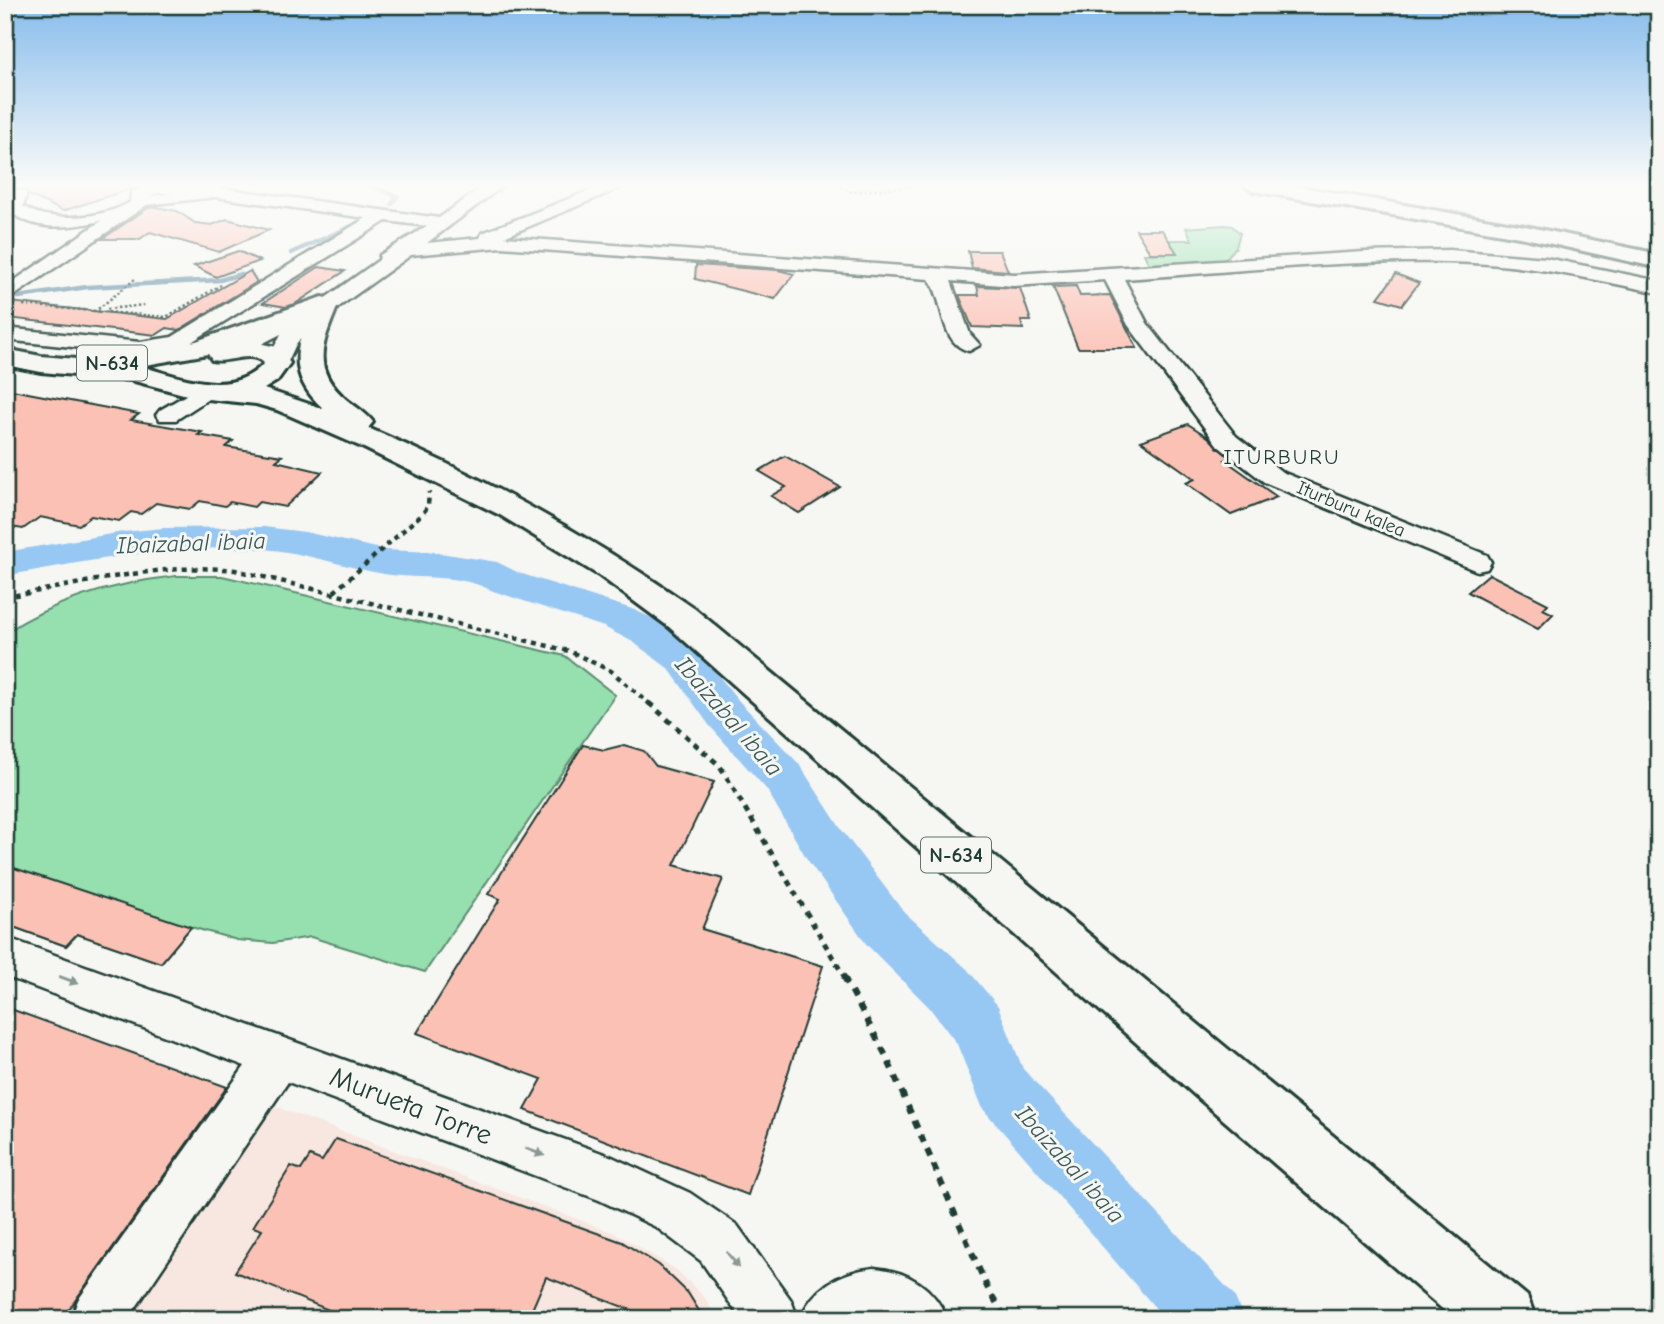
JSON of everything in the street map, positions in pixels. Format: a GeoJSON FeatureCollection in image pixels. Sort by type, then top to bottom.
{"type":"FeatureCollection","features":[{"type":"Feature","properties":{"kind":"highway"},"geometry":{"type":"LineString","coordinates":[[1589,247],[1659,261]]}},
{"type":"Feature","properties":{"kind":"highway"},"geometry":{"type":"LineString","coordinates":[[1639,247],[1659,251]]}},
{"type":"Feature","properties":{"kind":"highway"},"geometry":{"type":"LineString","coordinates":[[5,355],[57,353],[108,359],[152,357],[245,335],[331,300]]}},
{"type":"Feature","properties":{"kind":"highway"},"geometry":{"type":"LineString","coordinates":[[331,300],[310,336],[306,356],[308,370],[318,389],[334,405],[363,425],[375,442]]}},
{"type":"Feature","properties":{"kind":"highway","name":"N-634"},"geometry":{"type":"LineString","coordinates":[[5,355],[138,364],[223,353],[268,352],[300,398],[375,442]]}},
{"type":"Feature","properties":{"kind":"highway"},"geometry":{"type":"LineString","coordinates":[[204,390],[187,383],[189,371],[223,353]]}},
{"type":"Feature","properties":{"kind":"highway","name":"N-634"},"geometry":{"type":"LineString","coordinates":[[5,355],[41,364],[133,372],[204,390],[258,396],[287,404],[375,442],[511,508],[612,568],[682,618],[1215,1077],[1504,1319]]}},
{"type":"Feature","properties":{"kind":"highway","name":"N-634"},"geometry":{"type":"LineString","coordinates":[[204,390],[245,386],[269,374],[276,365]]}},
{"type":"Feature","properties":{"kind":"street"},"geometry":{"type":"LineString","coordinates":[[10,296],[77,247]]}},
{"type":"Feature","properties":{"kind":"street"},"geometry":{"type":"LineString","coordinates":[[5,334],[140,348],[178,342],[332,247]]}},
{"type":"Feature","properties":{"kind":"street"},"geometry":{"type":"LineString","coordinates":[[276,365],[286,342],[301,325],[404,247]]}},
{"type":"Feature","properties":{"kind":"street"},"geometry":{"type":"LineString","coordinates":[[383,263],[413,247]]}},
{"type":"Feature","properties":{"kind":"street"},"geometry":{"type":"LineString","coordinates":[[542,247],[1014,280],[1364,258],[1450,256],[1546,264],[1659,287]]}},
{"type":"Feature","properties":{"kind":"street","name":"Iturburu kalea"},"geometry":{"type":"LineString","coordinates":[[1112,274],[1138,325],[1184,381],[1227,440],[1273,477],[1477,562]]}},
{"type":"Feature","properties":{"kind":"street"},"geometry":{"type":"LineString","coordinates":[[936,276],[941,281],[960,336],[969,345]]}},
{"type":"Feature","properties":{"kind":"street"},"geometry":{"type":"LineString","coordinates":[[223,353],[289,325],[331,300]]}},
{"type":"Feature","properties":{"kind":"street"},"geometry":{"type":"LineString","coordinates":[[167,415],[204,390]]}},
{"type":"Feature","properties":{"kind":"street","name":"Murueta Torre"},"geometry":{"type":"LineString","coordinates":[[5,956],[610,1180],[673,1210],[719,1244],[772,1319]]}},
{"type":"Feature","properties":{"kind":"street"},"geometry":{"type":"LineString","coordinates":[[97,1319],[279,1056]]}},
{"type":"Feature","properties":{"kind":"street"},"geometry":{"type":"LineString","coordinates":[[826,1319],[836,1307],[855,1295],[876,1292],[898,1298],[921,1319]]}},
{"type":"Feature","properties":{"kind":"path"},"geometry":{"type":"LineString","coordinates":[[97,310],[135,279]]}},
{"type":"Feature","properties":{"kind":"path"},"geometry":{"type":"LineString","coordinates":[[10,296],[27,303],[166,317],[220,285]]}},
{"type":"Feature","properties":{"kind":"path"},"geometry":{"type":"LineString","coordinates":[[180,303],[192,302]]}},
{"type":"Feature","properties":{"kind":"path"},"geometry":{"type":"LineString","coordinates":[[97,310],[145,305]]}},
{"type":"Feature","properties":{"kind":"path"},"geometry":{"type":"LineString","coordinates":[[334,592],[428,506],[430,497],[427,489]]}},
{"type":"Feature","properties":{"kind":"path"},"geometry":{"type":"LineString","coordinates":[[5,597],[206,567],[235,570],[334,592],[569,652],[611,671],[643,696],[720,766],[830,947],[886,1056],[986,1287],[1006,1319]]}},
{"type":"Feature","properties":{"kind":"shaded area"},"geometry":{"type":"Polygon","coordinates":[[[266,1103],[617,1234],[677,1270],[704,1297],[717,1319],[120,1319],[266,1103]]]}},
{"type":"Feature","properties":{"kind":"green space"},"geometry":{"type":"Polygon","coordinates":[[[1173,247],[1236,247],[1222,263],[1150,266],[1144,254],[1176,253],[1173,247]]]}},
{"type":"Feature","properties":{"kind":"green space"},"geometry":{"type":"Polygon","coordinates":[[[176,576],[222,576],[565,656],[615,695],[425,972],[311,937],[273,943],[237,940],[191,927],[161,963],[78,934],[66,946],[5,924],[5,633],[45,611],[87,594],[176,576]]]}},
{"type":"Feature","properties":{"kind":"building"},"geometry":{"type":"Polygon","coordinates":[[[201,247],[231,247],[219,252],[201,247]]]}},
{"type":"Feature","properties":{"kind":"building"},"geometry":{"type":"Polygon","coordinates":[[[1146,247],[1173,247],[1177,253],[1150,253],[1146,247]]]}},
{"type":"Feature","properties":{"kind":"building"},"geometry":{"type":"Polygon","coordinates":[[[238,251],[260,261],[216,277],[194,266],[238,251]]]}},
{"type":"Feature","properties":{"kind":"building"},"geometry":{"type":"Polygon","coordinates":[[[968,251],[1000,251],[1008,271],[972,268],[968,251]]]}},
{"type":"Feature","properties":{"kind":"building"},"geometry":{"type":"Polygon","coordinates":[[[696,265],[778,270],[794,274],[775,299],[695,279],[696,265]]]}},
{"type":"Feature","properties":{"kind":"building"},"geometry":{"type":"Polygon","coordinates":[[[319,267],[345,271],[295,304],[286,307],[263,303],[319,267]]]}},
{"type":"Feature","properties":{"kind":"building"},"geometry":{"type":"Polygon","coordinates":[[[250,271],[257,282],[179,330],[167,328],[156,335],[7,318],[10,302],[167,319],[250,271]]]}},
{"type":"Feature","properties":{"kind":"building"},"geometry":{"type":"Polygon","coordinates":[[[1396,274],[1419,283],[1402,305],[1378,298],[1396,274]]]}},
{"type":"Feature","properties":{"kind":"building"},"geometry":{"type":"Polygon","coordinates":[[[977,286],[1020,288],[1031,321],[1021,321],[1023,329],[972,327],[959,295],[979,295],[977,286]]]}},
{"type":"Feature","properties":{"kind":"building"},"geometry":{"type":"Polygon","coordinates":[[[1076,286],[1080,296],[1110,295],[1137,348],[1078,348],[1053,287],[1076,286]]]}},
{"type":"Feature","properties":{"kind":"building"},"geometry":{"type":"Polygon","coordinates":[[[12,390],[139,414],[131,420],[202,432],[198,435],[233,441],[226,447],[282,456],[276,461],[322,472],[285,507],[259,502],[254,507],[230,502],[225,506],[200,501],[190,509],[156,503],[141,514],[131,512],[119,521],[91,516],[79,525],[40,517],[23,529],[5,526],[5,394],[12,390]]]}},
{"type":"Feature","properties":{"kind":"building"},"geometry":{"type":"Polygon","coordinates":[[[1188,424],[1208,437],[1230,458],[1225,460],[1277,497],[1231,515],[1186,483],[1195,479],[1141,441],[1188,424]]]}},
{"type":"Feature","properties":{"kind":"building"},"geometry":{"type":"Polygon","coordinates":[[[785,456],[840,487],[799,513],[771,496],[786,487],[759,471],[785,456]]]}},
{"type":"Feature","properties":{"kind":"building"},"geometry":{"type":"Polygon","coordinates":[[[1489,574],[1548,604],[1543,609],[1553,614],[1538,629],[1468,592],[1489,574]]]}},
{"type":"Feature","properties":{"kind":"building"},"geometry":{"type":"Polygon","coordinates":[[[583,745],[604,750],[624,745],[644,751],[656,766],[714,782],[674,865],[723,879],[702,929],[823,966],[748,1195],[525,1110],[542,1079],[417,1033],[500,899],[488,894],[583,745]]]}},
{"type":"Feature","properties":{"kind":"building"},"geometry":{"type":"Polygon","coordinates":[[[5,865],[191,927],[161,963],[77,934],[66,946],[5,924],[5,865]]]}},
{"type":"Feature","properties":{"kind":"building"},"geometry":{"type":"Polygon","coordinates":[[[5,1007],[227,1087],[62,1319],[5,1319],[5,1007]]]}},
{"type":"Feature","properties":{"kind":"building"},"geometry":{"type":"Polygon","coordinates":[[[336,1139],[622,1242],[659,1265],[688,1293],[704,1319],[654,1319],[546,1277],[528,1319],[351,1319],[235,1272],[262,1230],[253,1227],[291,1166],[301,1170],[310,1156],[322,1161],[336,1139]]]}},
{"type":"Feature","properties":{"kind":"waterway"},"geometry":{"type":"LineString","coordinates":[[291,253],[305,247]]}},
{"type":"Feature","properties":{"kind":"waterway"},"geometry":{"type":"LineString","coordinates":[[18,297],[87,287],[220,280],[241,274]]}},
{"type":"Feature","properties":{"kind":"waterway","name":"Ibaizabal ibaia"},"geometry":{"type":"LineString","coordinates":[[5,564],[123,543],[163,539],[264,538],[305,543],[385,562],[434,564],[484,571],[506,582],[618,618],[647,632],[683,659],[724,713],[783,777],[824,844],[885,928],[948,988],[978,1026],[1003,1089],[1210,1319]]}},
{"type":"Feature","properties":{"kind":"district","name":"ITURBURU"},"geometry":{"type":"Point","coordinates":[1282,457]}}]}
